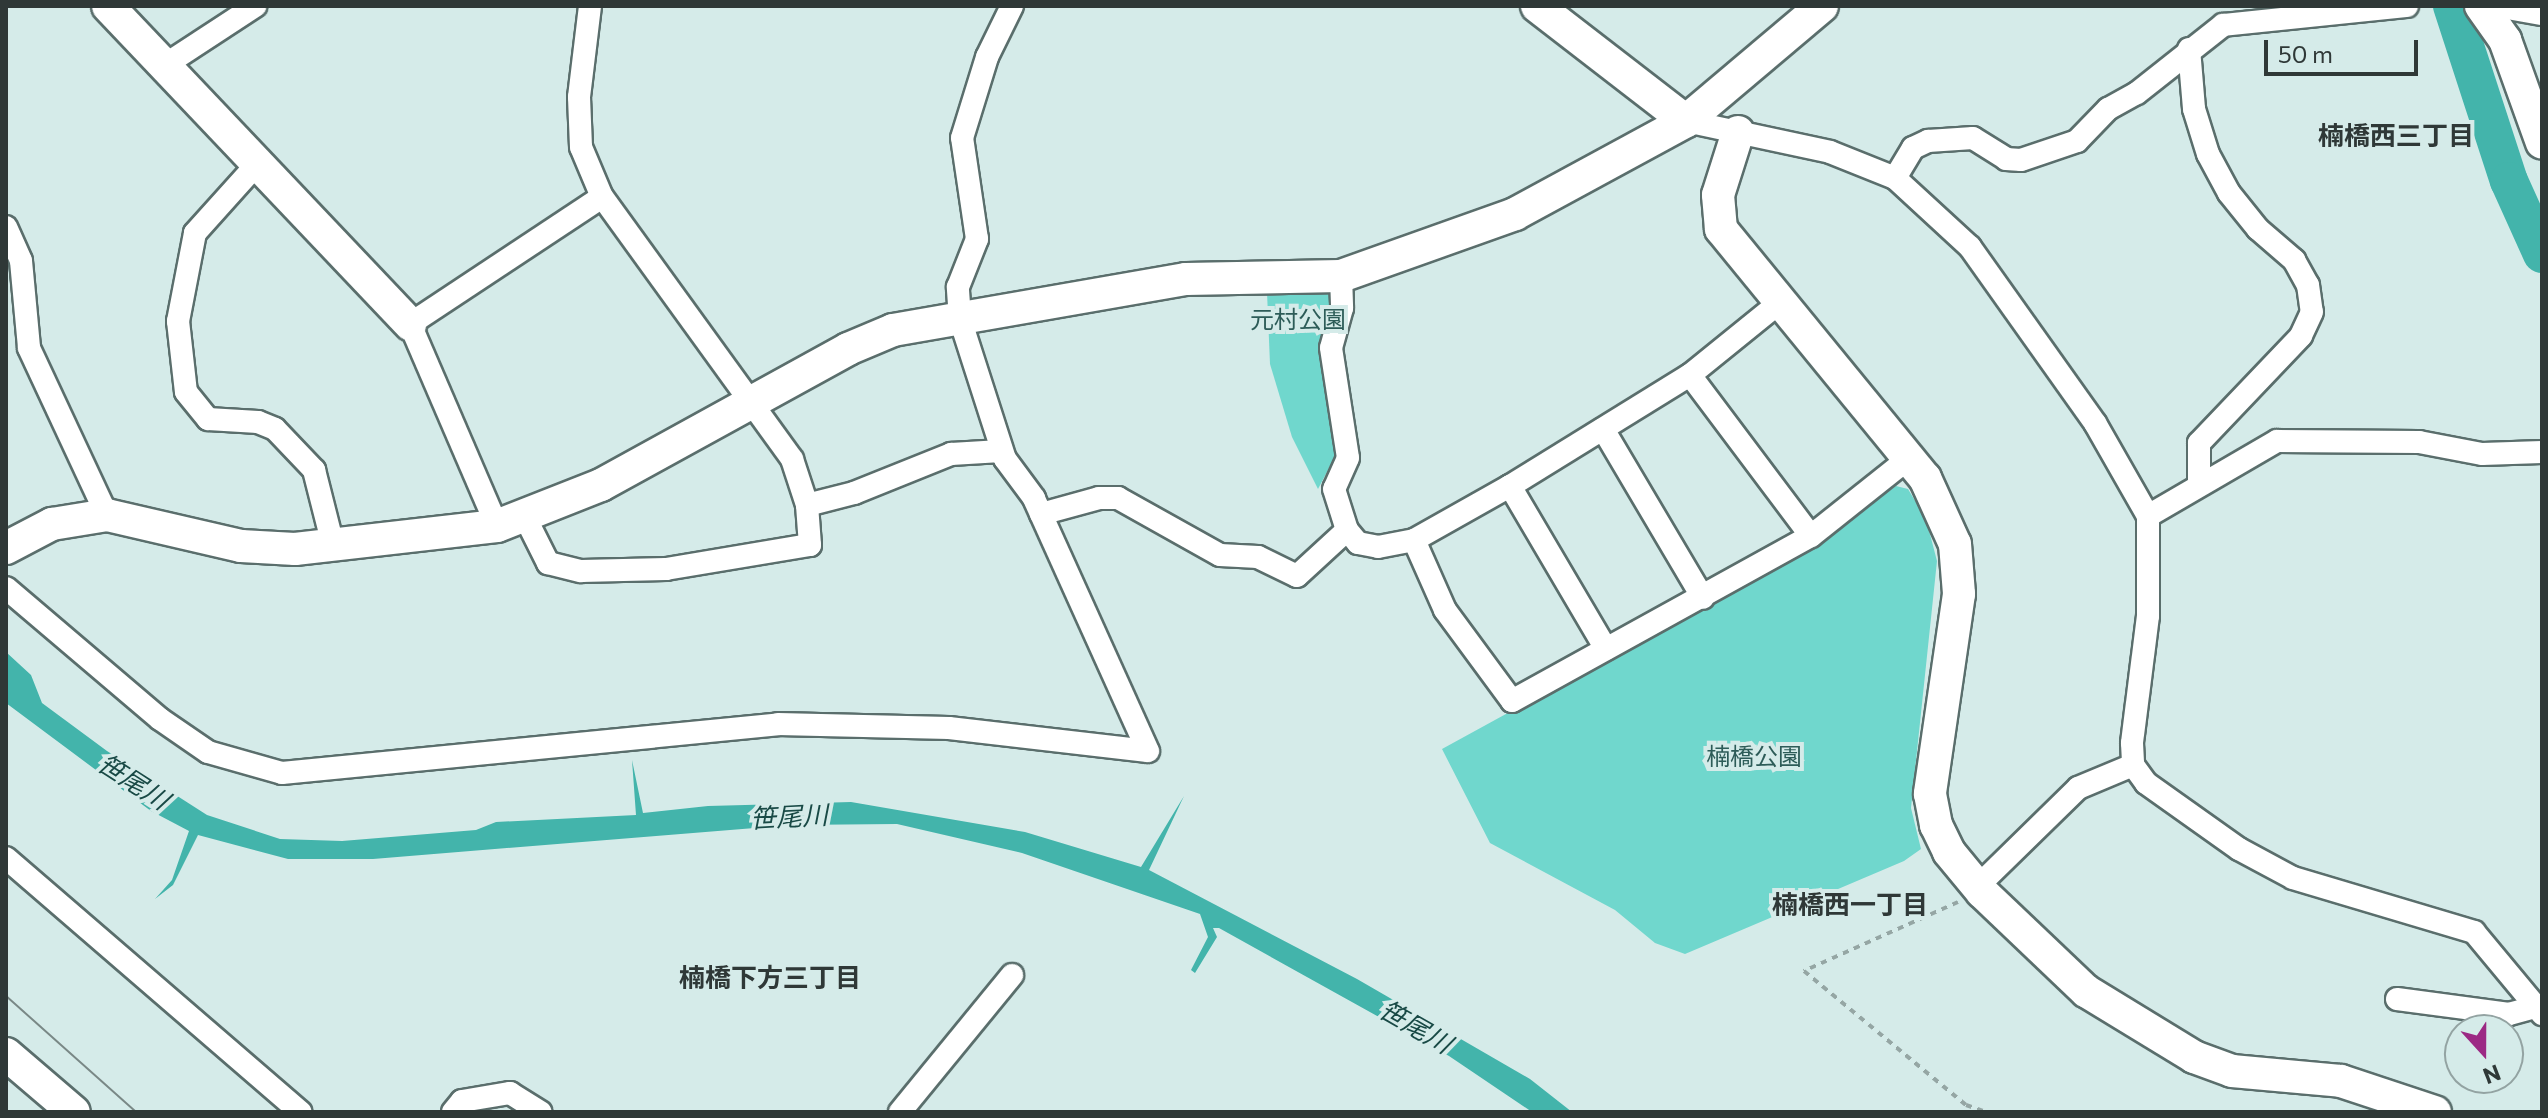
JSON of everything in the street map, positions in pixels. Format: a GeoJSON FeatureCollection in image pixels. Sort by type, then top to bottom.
{"type":"FeatureCollection","features":[{"type":"Feature","properties":{"kind":"street"},"geometry":{"type":"LineString","coordinates":[[108,6],[410,324],[511,521],[548,563],[581,571],[666,569],[810,545],[807,505],[792,459],[602,197],[581,147],[579,97],[590,6]]}},
{"type":"Feature","properties":{"kind":"street"},"geometry":{"type":"LineString","coordinates":[[165,65],[255,6]]}},
{"type":"Feature","properties":{"kind":"street"},"geometry":{"type":"LineString","coordinates":[[6,588],[160,719],[208,752],[282,773],[778,724],[949,728],[1148,751],[1041,514],[1001,451],[960,319],[958,287],[977,239],[962,138],[987,57],[1012,6]]}},
{"type":"Feature","properties":{"kind":"street"},"geometry":{"type":"LineString","coordinates":[[1537,6],[1686,121],[1830,152],[1895,178],[1970,247],[2095,423],[2148,516],[2148,616],[2133,765],[2146,783],[2189,817],[2293,878],[2474,932],[2541,1009]]}},
{"type":"Feature","properties":{"kind":"street"},"geometry":{"type":"LineString","coordinates":[[6,548],[52,524],[107,515],[241,546],[295,549],[511,521],[601,485],[893,330],[1186,279],[1341,276],[1515,214],[1686,121],[1822,6]]}},
{"type":"Feature","properties":{"kind":"street"},"geometry":{"type":"LineString","coordinates":[[1895,178],[1913,148],[1928,141],[1973,138],[2006,159],[2021,160],[2077,141],[2108,109],[2137,93],[2189,49],[2236,22],[2407,6]]}},
{"type":"Feature","properties":{"kind":"street"},"geometry":{"type":"LineString","coordinates":[[2481,6],[2505,40],[2542,143]]}},
{"type":"Feature","properties":{"kind":"street"},"geometry":{"type":"LineString","coordinates":[[2496,6],[2542,14]]}},
{"type":"Feature","properties":{"kind":"street"},"geometry":{"type":"LineString","coordinates":[[2189,49],[2194,109],[2208,154],[2229,193],[2258,229],[2294,260],[2308,285],[2312,312],[2301,336],[2199,443],[2199,482]]}},
{"type":"Feature","properties":{"kind":"street"},"geometry":{"type":"LineString","coordinates":[[1738,132],[1716,210],[1721,229],[1909,458],[1948,521],[1959,569],[1931,809],[1949,852],[1980,889],[2086,991],[2194,1057],[2232,1071],[2341,1081],[2435,1112]]}},
{"type":"Feature","properties":{"kind":"street"},"geometry":{"type":"LineString","coordinates":[[257,164],[195,233],[178,321],[186,392],[193,406],[208,419],[258,422],[275,429],[314,470],[333,545]]}},
{"type":"Feature","properties":{"kind":"street"},"geometry":{"type":"LineString","coordinates":[[410,324],[602,197]]}},
{"type":"Feature","properties":{"kind":"street"},"geometry":{"type":"LineString","coordinates":[[6,227],[21,261],[29,348],[107,515]]}},
{"type":"Feature","properties":{"kind":"street"},"geometry":{"type":"LineString","coordinates":[[1341,276],[1342,308],[1331,348],[1348,458],[1334,489],[1347,530],[1358,543],[1378,547],[1414,540],[1510,486],[1690,375],[1780,302]]}},
{"type":"Feature","properties":{"kind":"street"},"geometry":{"type":"LineString","coordinates":[[1690,375],[1811,536]]}},
{"type":"Feature","properties":{"kind":"street"},"geometry":{"type":"LineString","coordinates":[[1603,429],[1703,598]]}},
{"type":"Feature","properties":{"kind":"street"},"geometry":{"type":"LineString","coordinates":[[2148,516],[2199,482],[2277,441],[2419,442],[2482,454],[2542,452]]}},
{"type":"Feature","properties":{"kind":"street"},"geometry":{"type":"LineString","coordinates":[[807,505],[854,493],[951,454],[1001,451]]}},
{"type":"Feature","properties":{"kind":"street"},"geometry":{"type":"LineString","coordinates":[[1414,540],[1445,610],[1512,701],[1811,536],[1909,458]]}},
{"type":"Feature","properties":{"kind":"street"},"geometry":{"type":"LineString","coordinates":[[1510,486],[1606,649]]}},
{"type":"Feature","properties":{"kind":"street"},"geometry":{"type":"LineString","coordinates":[[1041,514],[1099,498],[1118,498],[1220,555],[1258,557],[1297,576],[1347,530]]}},
{"type":"Feature","properties":{"kind":"street"},"geometry":{"type":"LineString","coordinates":[[1980,889],[2078,788],[2133,765]]}},
{"type":"Feature","properties":{"kind":"street"},"geometry":{"type":"LineString","coordinates":[[6,858],[300,1112]]}},
{"type":"Feature","properties":{"kind":"street"},"geometry":{"type":"LineString","coordinates":[[900,1112],[1012,975]]}},
{"type":"Feature","properties":{"kind":"street"},"geometry":{"type":"LineString","coordinates":[[2397,999],[2509,1014],[2541,1009]]}},
{"type":"Feature","properties":{"kind":"street"},"geometry":{"type":"LineString","coordinates":[[6,1054],[74,1112]]}},
{"type":"Feature","properties":{"kind":"street"},"geometry":{"type":"LineString","coordinates":[[453,1112],[462,1101],[510,1093],[540,1112]]}},
{"type":"Feature","properties":{"kind":"path"},"geometry":{"type":"LineString","coordinates":[[1980,889],[1804,971],[1966,1105],[1986,1112]]}},
{"type":"Feature","properties":{"kind":"green space","name":"元村公園"},"geometry":{"type":"Polygon","coordinates":[[[1329,286],[1339,449],[1318,489],[1292,437],[1270,364],[1267,292],[1329,286]]]}},
{"type":"Feature","properties":{"kind":"green space","name":"楠橋公園"},"geometry":{"type":"Polygon","coordinates":[[[1896,486],[1908,489],[1926,519],[1937,561],[1911,808],[1921,849],[1904,861],[1685,954],[1655,943],[1615,910],[1490,843],[1442,749],[1815,545],[1896,486]]]}},
{"type":"Feature","properties":{"kind":"water","name":"笹尾川"},"geometry":{"type":"Polygon","coordinates":[[[6,652],[31,675],[42,703],[107,751],[207,815],[280,839],[342,841],[476,830],[496,822],[636,815],[632,760],[643,813],[708,806],[851,802],[1025,832],[1141,867],[1184,796],[1149,870],[1357,979],[1530,1079],[1572,1112],[1532,1112],[1449,1056],[1219,928],[1213,928],[1217,937],[1195,973],[1191,970],[1208,937],[1200,914],[1022,853],[897,824],[791,825],[373,859],[288,859],[198,835],[173,885],[155,899],[172,880],[189,831],[151,811],[6,703],[6,652]]]}},
{"type":"Feature","properties":{"kind":"waterway"},"geometry":{"type":"LineString","coordinates":[[2452,6],[2509,181],[2542,254]]}},
{"type":"Feature","properties":{"kind":"tram line"},"geometry":{"type":"LineString","coordinates":[[6,996],[136,1112]]}},
{"type":"Feature","properties":{"kind":"district","name":"楠橋西三丁目"},"geometry":{"type":"Point","coordinates":[2396,135]}},
{"type":"Feature","properties":{"kind":"district","name":"楠橋西一丁目"},"geometry":{"type":"Point","coordinates":[1850,904]}},
{"type":"Feature","properties":{"kind":"district","name":"楠橋下方三丁目"},"geometry":{"type":"Point","coordinates":[770,977]}}]}
